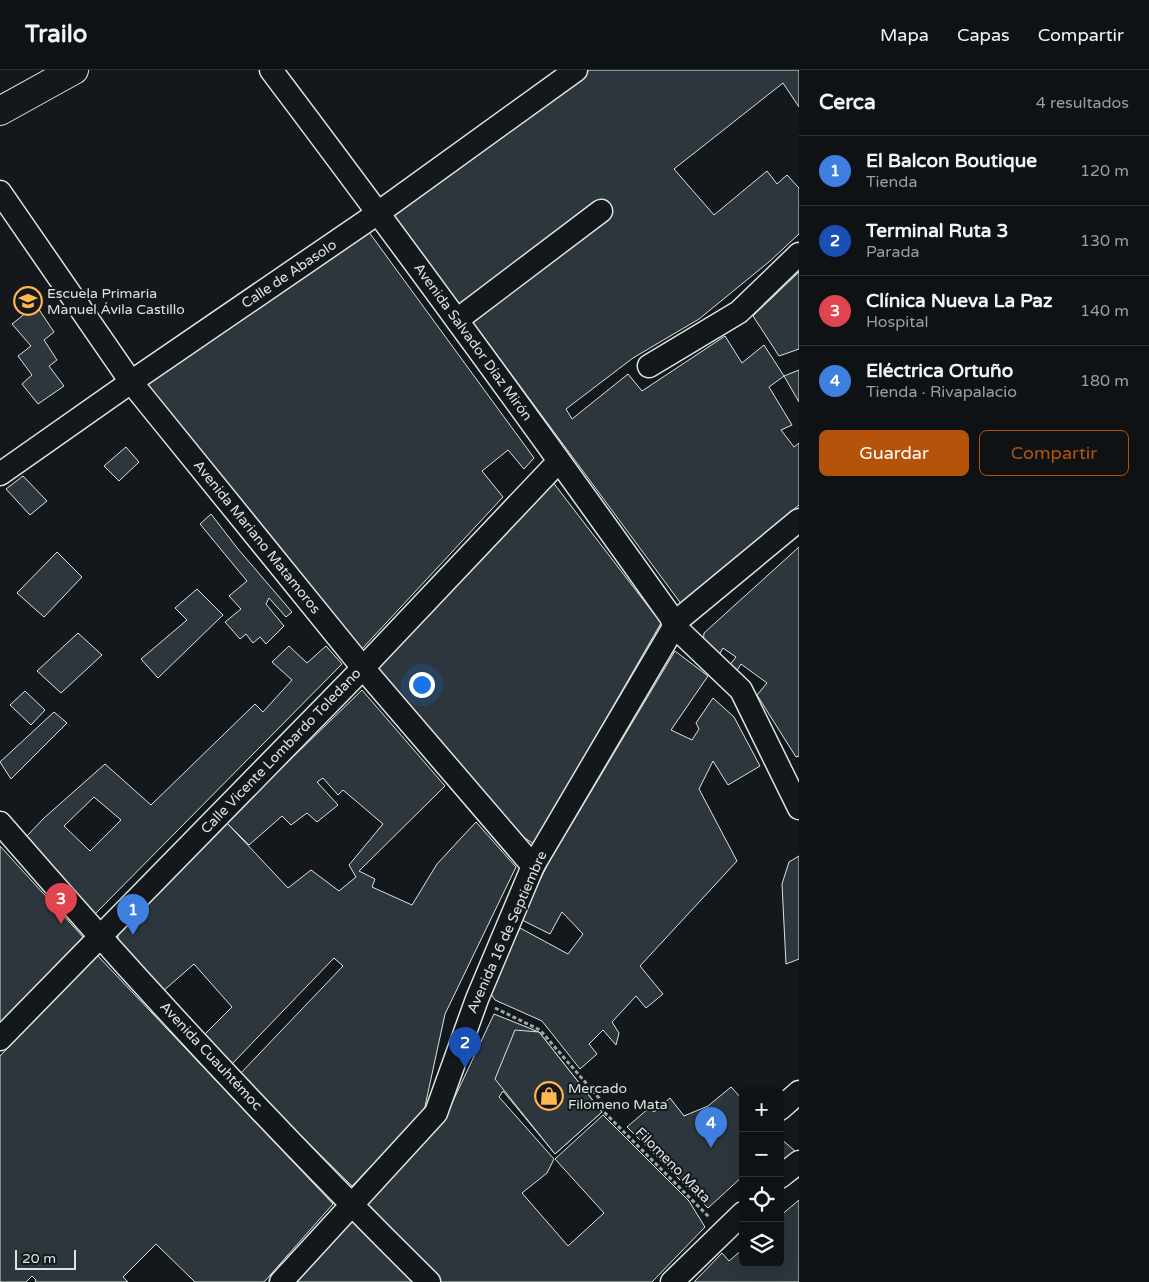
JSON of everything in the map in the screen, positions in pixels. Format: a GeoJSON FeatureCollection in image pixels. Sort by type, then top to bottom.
{"type":"FeatureCollection","features":[{"type":"Feature","properties":{"kind":"main road"},"geometry":{"type":"LineString","coordinates":[[0,112],[74,70]]}},
{"type":"Feature","properties":{"kind":"street","name":"Avenida Salvador Díaz Mirón"},"geometry":{"type":"LineString","coordinates":[[271,70],[457,320],[674,621]]}},
{"type":"Feature","properties":{"kind":"street","name":"Calle de Abasolo"},"geometry":{"type":"LineString","coordinates":[[0,474],[378,213],[576,70]]}},
{"type":"Feature","properties":{"kind":"street","name":"Avenida Mariano Matamoros"},"geometry":{"type":"LineString","coordinates":[[0,192],[131,382],[363,668],[533,866]]}},
{"type":"Feature","properties":{"kind":"street"},"geometry":{"type":"LineString","coordinates":[[457,320],[601,211]]}},
{"type":"Feature","properties":{"kind":"street"},"geometry":{"type":"LineString","coordinates":[[649,366],[739,312],[799,254]]}},
{"type":"Feature","properties":{"kind":"street","name":"Calle Vicente Lombardo Toledano"},"geometry":{"type":"LineString","coordinates":[[0,1038],[363,668],[560,461]]}},
{"type":"Feature","properties":{"kind":"street","name":"Avenida 16 de Septiembre"},"geometry":{"type":"LineString","coordinates":[[281,1282],[436,1113],[477,999],[533,866],[674,621],[799,520]]}},
{"type":"Feature","properties":{"kind":"street"},"geometry":{"type":"LineString","coordinates":[[674,621],[750,684],[799,774]]}},
{"type":"Feature","properties":{"kind":"street"},"geometry":{"type":"LineString","coordinates":[[674,621],[741,690],[799,808]]}},
{"type":"Feature","properties":{"kind":"street","name":"Avenida Cuauhtémoc"},"geometry":{"type":"LineString","coordinates":[[0,823],[99,937],[351,1206],[429,1282]]}},
{"type":"Feature","properties":{"kind":"street"},"geometry":{"type":"LineString","coordinates":[[784,1105],[799,1092]]}},
{"type":"Feature","properties":{"kind":"street"},"geometry":{"type":"LineString","coordinates":[[784,1174],[799,1162]]}},
{"type":"Feature","properties":{"kind":"street"},"geometry":{"type":"LineString","coordinates":[[672,1282],[739,1217]]}},
{"type":"Feature","properties":{"kind":"path","name":"Filomeno Mata"},"geometry":{"type":"LineString","coordinates":[[477,999],[540,1030],[598,1098],[601,1109],[724,1231]]}},
{"type":"Feature","properties":{"kind":"building"},"geometry":{"type":"Polygon","coordinates":[[[589,70],[799,70],[799,107],[783,83],[674,169],[714,215],[767,171],[777,184],[787,175],[799,188],[799,234],[770,261],[699,319],[633,358],[566,409],[572,419],[628,374],[642,391],[725,336],[742,363],[764,345],[784,376],[769,387],[792,425],[781,430],[794,447],[799,443],[799,505],[682,605],[466,313],[388,213],[589,70]]]}},
{"type":"Feature","properties":{"kind":"building"},"geometry":{"type":"Polygon","coordinates":[[[363,224],[534,458],[524,469],[508,450],[482,471],[503,497],[361,650],[143,382],[363,224]]]}},
{"type":"Feature","properties":{"kind":"building"},"geometry":{"type":"Polygon","coordinates":[[[799,272],[799,349],[779,356],[753,316],[799,272]]]}},
{"type":"Feature","properties":{"kind":"building"},"geometry":{"type":"Polygon","coordinates":[[[36,305],[54,332],[44,340],[57,360],[49,366],[64,386],[38,404],[22,384],[32,375],[18,356],[31,346],[12,324],[36,305]]]}},
{"type":"Feature","properties":{"kind":"building"},"geometry":{"type":"Polygon","coordinates":[[[799,370],[799,402],[784,376],[799,370]]]}},
{"type":"Feature","properties":{"kind":"building"},"geometry":{"type":"Polygon","coordinates":[[[126,447],[139,462],[119,481],[104,466],[126,447]]]}},
{"type":"Feature","properties":{"kind":"building"},"geometry":{"type":"Polygon","coordinates":[[[23,476],[47,501],[30,515],[6,489],[23,476]]]}},
{"type":"Feature","properties":{"kind":"building"},"geometry":{"type":"Polygon","coordinates":[[[552,481],[661,623],[534,844],[514,831],[375,671],[552,481]]]}},
{"type":"Feature","properties":{"kind":"building"},"geometry":{"type":"Polygon","coordinates":[[[211,514],[292,612],[286,617],[269,598],[266,604],[284,626],[266,644],[260,637],[253,643],[246,634],[240,639],[225,622],[241,609],[229,596],[247,581],[200,524],[211,514]]]}},
{"type":"Feature","properties":{"kind":"building"},"geometry":{"type":"Polygon","coordinates":[[[799,547],[799,756],[796,757],[757,695],[767,683],[741,664],[736,672],[729,666],[736,657],[723,648],[719,655],[703,644],[704,633],[799,547]]]}},
{"type":"Feature","properties":{"kind":"building"},"geometry":{"type":"Polygon","coordinates":[[[57,552],[82,577],[44,617],[17,593],[57,552]]]}},
{"type":"Feature","properties":{"kind":"building"},"geometry":{"type":"Polygon","coordinates":[[[197,589],[223,615],[158,678],[141,659],[187,620],[175,608],[197,589]]]}},
{"type":"Feature","properties":{"kind":"building"},"geometry":{"type":"Polygon","coordinates":[[[78,633],[102,655],[61,693],[37,671],[78,633]]]}},
{"type":"Feature","properties":{"kind":"building"},"geometry":{"type":"Polygon","coordinates":[[[289,646],[307,663],[326,646],[342,664],[95,914],[25,838],[44,818],[105,764],[151,805],[255,704],[263,712],[292,680],[272,662],[289,646]],[[94,797],[64,826],[90,851],[121,820],[94,797]]]}},
{"type":"Feature","properties":{"kind":"building"},"geometry":{"type":"Polygon","coordinates":[[[675,651],[708,676],[671,730],[692,740],[699,729],[696,723],[713,698],[734,717],[760,766],[728,785],[713,761],[699,789],[737,861],[640,966],[663,994],[646,1008],[636,996],[612,1022],[619,1033],[616,1045],[603,1030],[589,1044],[597,1054],[580,1069],[542,1021],[495,1000],[489,991],[520,928],[568,954],[583,934],[562,912],[550,934],[520,919],[549,862],[675,651]]]}},
{"type":"Feature","properties":{"kind":"building"},"geometry":{"type":"Polygon","coordinates":[[[362,690],[445,786],[359,871],[375,879],[372,887],[412,905],[437,864],[476,822],[516,867],[445,1014],[424,1111],[352,1186],[239,1075],[343,966],[334,958],[232,1064],[205,1034],[232,1007],[194,964],[162,992],[118,942],[118,929],[226,822],[362,690]],[[323,778],[317,782],[338,805],[317,822],[307,813],[291,825],[282,816],[249,845],[226,822],[288,888],[311,870],[339,891],[356,877],[349,865],[383,824],[343,790],[338,795],[323,778]]]}},
{"type":"Feature","properties":{"kind":"building"},"geometry":{"type":"Polygon","coordinates":[[[25,691],[45,710],[31,725],[10,705],[25,691]]]}},
{"type":"Feature","properties":{"kind":"building"},"geometry":{"type":"Polygon","coordinates":[[[54,712],[67,723],[11,779],[0,762],[54,712]]]}},
{"type":"Feature","properties":{"kind":"building"},"geometry":{"type":"Polygon","coordinates":[[[0,846],[83,937],[0,1023],[0,846]]]}},
{"type":"Feature","properties":{"kind":"building"},"geometry":{"type":"Polygon","coordinates":[[[799,856],[799,959],[786,964],[782,884],[789,862],[799,856]]]}},
{"type":"Feature","properties":{"kind":"building"},"geometry":{"type":"Polygon","coordinates":[[[97,955],[333,1204],[264,1282],[195,1282],[156,1244],[123,1277],[128,1282],[35,1282],[36,1280],[32,1276],[26,1282],[0,1282],[0,1056],[97,955]]]}},
{"type":"Feature","properties":{"kind":"building"},"geometry":{"type":"Polygon","coordinates":[[[494,1014],[539,1032],[602,1112],[555,1154],[503,1091],[499,1097],[554,1159],[547,1173],[522,1193],[568,1246],[604,1213],[555,1159],[603,1115],[689,1201],[705,1227],[652,1282],[436,1282],[370,1218],[368,1199],[444,1120],[494,1014]]]}},
{"type":"Feature","properties":{"kind":"building","name":"Mercado Filomeno Mata"},"geometry":{"type":"Polygon","coordinates":[[[515,1030],[539,1032],[602,1112],[555,1154],[495,1079],[515,1030]]]}},
{"type":"Feature","properties":{"kind":"building"},"geometry":{"type":"Polygon","coordinates":[[[731,1087],[739,1096],[739,1180],[708,1208],[627,1127],[649,1108],[654,1112],[670,1098],[684,1116],[708,1106],[731,1087]]]}},
{"type":"Feature","properties":{"kind":"building"},"geometry":{"type":"Polygon","coordinates":[[[784,1141],[795,1151],[784,1161],[784,1141]]]}},
{"type":"Feature","properties":{"kind":"building"},"geometry":{"type":"Polygon","coordinates":[[[799,1200],[799,1282],[694,1282],[722,1253],[729,1261],[739,1252],[739,1267],[784,1267],[784,1213],[799,1200]]]}},
{"type":"Feature","properties":{"kind":"building"},"geometry":{"type":"Polygon","coordinates":[[[354,1217],[422,1282],[295,1282],[354,1217]]]}},
{"type":"Feature","properties":{"kind":"place","name":"Escuela Primaria Manuel Ávila Castillo"},"geometry":{"type":"Point","coordinates":[28,301]}},
{"type":"Feature","properties":{"kind":"place","name":"Clínica Nueva La Paz"},"geometry":{"type":"Point","coordinates":[61,924]}},
{"type":"Feature","properties":{"kind":"place","name":"El Balcon Boutique"},"geometry":{"type":"Point","coordinates":[133,935]}},
{"type":"Feature","properties":{"kind":"place","name":"Terminal Ruta 3"},"geometry":{"type":"Point","coordinates":[465,1068]}},
{"type":"Feature","properties":{"kind":"place","name":"Mercado Filomeno Mata"},"geometry":{"type":"Point","coordinates":[549,1096]}},
{"type":"Feature","properties":{"kind":"place","name":"Eléctrica Ortuño"},"geometry":{"type":"Point","coordinates":[711,1148]}}]}
